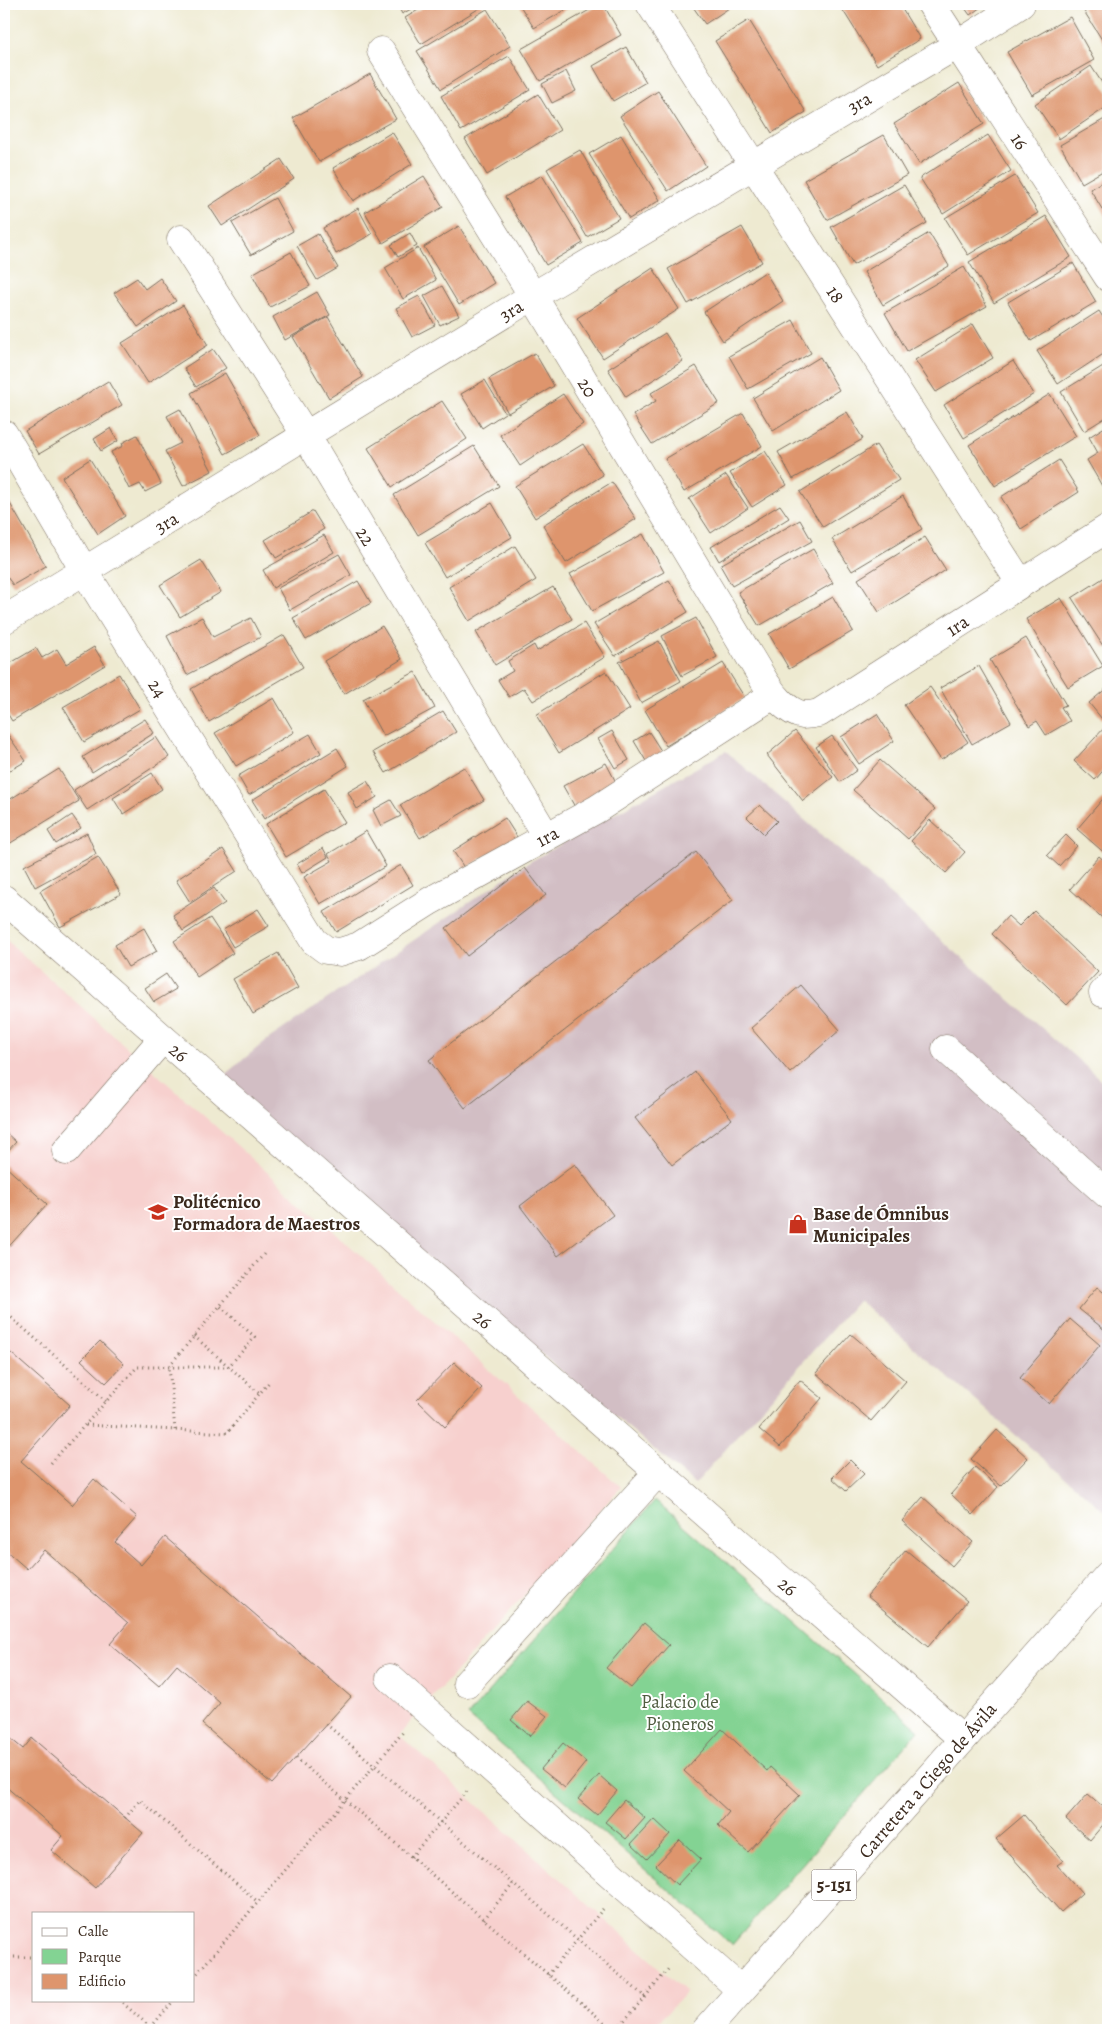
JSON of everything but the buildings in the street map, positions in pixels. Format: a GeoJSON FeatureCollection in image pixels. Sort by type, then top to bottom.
{"type":"FeatureCollection","features":[{"type":"Feature","properties":{"kind":"street","name":"18"},"geometry":{"type":"LineString","coordinates":[[650,4],[1021,584]]}},
{"type":"Feature","properties":{"kind":"street","name":"16"},"geometry":{"type":"LineString","coordinates":[[931,4],[1108,277]]}},
{"type":"Feature","properties":{"kind":"street","name":"3ra"},"geometry":{"type":"LineString","coordinates":[[4,620],[306,437],[533,296],[1021,4]]}},
{"type":"Feature","properties":{"kind":"street","name":"20"},"geometry":{"type":"LineString","coordinates":[[381,50],[533,296],[773,696],[803,715]]}},
{"type":"Feature","properties":{"kind":"street","name":"22"},"geometry":{"type":"LineString","coordinates":[[181,239],[306,437],[546,836]]}},
{"type":"Feature","properties":{"kind":"street","name":"24"},"geometry":{"type":"LineString","coordinates":[[4,434],[85,572],[314,941]]}},
{"type":"Feature","properties":{"kind":"street","name":"1ra"},"geometry":{"type":"LineString","coordinates":[[803,715],[819,713],[1108,528]]}},
{"type":"Feature","properties":{"kind":"street","name":"1ra"},"geometry":{"type":"LineString","coordinates":[[314,941],[326,950],[340,952],[359,946],[430,901],[597,809],[773,696]]}},
{"type":"Feature","properties":{"kind":"street","name":"26"},"geometry":{"type":"LineString","coordinates":[[4,899],[963,1739]]}},
{"type":"Feature","properties":{"kind":"street"},"geometry":{"type":"LineString","coordinates":[[66,1151],[163,1038]]}},
{"type":"Feature","properties":{"kind":"street"},"geometry":{"type":"LineString","coordinates":[[946,1049],[1108,1195]]}},
{"type":"Feature","properties":{"kind":"street"},"geometry":{"type":"LineString","coordinates":[[467,1683],[658,1472]]}},
{"type":"Feature","properties":{"kind":"street","name":"Carretera a Ciego de Ávila"},"geometry":{"type":"LineString","coordinates":[[706,2030],[1108,1575]]}},
{"type":"Feature","properties":{"kind":"street"},"geometry":{"type":"LineString","coordinates":[[390,1678],[741,1990]]}},
{"type":"Feature","properties":{"kind":"path"},"geometry":{"type":"LineString","coordinates":[[175,1430],[169,1366],[264,1254]]}},
{"type":"Feature","properties":{"kind":"path"},"geometry":{"type":"LineString","coordinates":[[51,1464],[137,1368],[169,1366],[228,1367],[255,1337],[220,1306]]}},
{"type":"Feature","properties":{"kind":"path"},"geometry":{"type":"LineString","coordinates":[[4,1311],[106,1401]]}},
{"type":"Feature","properties":{"kind":"path"},"geometry":{"type":"LineString","coordinates":[[194,1336],[260,1394]]}},
{"type":"Feature","properties":{"kind":"path"},"geometry":{"type":"LineString","coordinates":[[85,1425],[228,1433],[270,1380]]}},
{"type":"Feature","properties":{"kind":"path"},"geometry":{"type":"LineString","coordinates":[[195,1976],[424,1708]]}},
{"type":"Feature","properties":{"kind":"path"},"geometry":{"type":"LineString","coordinates":[[326,1724],[644,1997]]}},
{"type":"Feature","properties":{"kind":"path"},"geometry":{"type":"LineString","coordinates":[[296,1758],[614,2030],[690,1945]]}},
{"type":"Feature","properties":{"kind":"path"},"geometry":{"type":"LineString","coordinates":[[411,1857],[489,1766]]}},
{"type":"Feature","properties":{"kind":"path"},"geometry":{"type":"LineString","coordinates":[[125,1818],[140,1800],[258,1902]]}},
{"type":"Feature","properties":{"kind":"path"},"geometry":{"type":"LineString","coordinates":[[484,1919],[513,1884]]}},
{"type":"Feature","properties":{"kind":"path"},"geometry":{"type":"LineString","coordinates":[[548,1975],[623,1886]]}},
{"type":"Feature","properties":{"kind":"path"},"geometry":{"type":"LineString","coordinates":[[4,1956],[32,1957]]}},
{"type":"Feature","properties":{"kind":"path"},"geometry":{"type":"LineString","coordinates":[[121,2002],[152,2029],[172,2002]]}},
{"type":"Feature","properties":{"kind":"shaded area","name":"Base de Ómnibus Municipales"},"geometry":{"type":"Polygon","coordinates":[[[726,751],[1108,1086],[1108,1514],[858,1300],[695,1484],[218,1080],[267,1040],[526,864],[726,751]]]}},
{"type":"Feature","properties":{"kind":"shaded area","name":"Politécnico Formadora de Maestros"},"geometry":{"type":"Polygon","coordinates":[[[4,938],[621,1487],[399,1735],[686,1992],[651,2030],[4,2030],[4,938]]]}},
{"type":"Feature","properties":{"kind":"green space","name":"Palacio de Pioneros"},"geometry":{"type":"Polygon","coordinates":[[[655,1500],[919,1730],[732,1945],[468,1716],[655,1500]]]}},
{"type":"Feature","properties":{"kind":"place","name":"Politécnico Formadora de Maestros"},"geometry":{"type":"Point","coordinates":[158,1212]}},
{"type":"Feature","properties":{"kind":"place","name":"Base de Ómnibus Municipales"},"geometry":{"type":"Point","coordinates":[798,1224]}}]}
